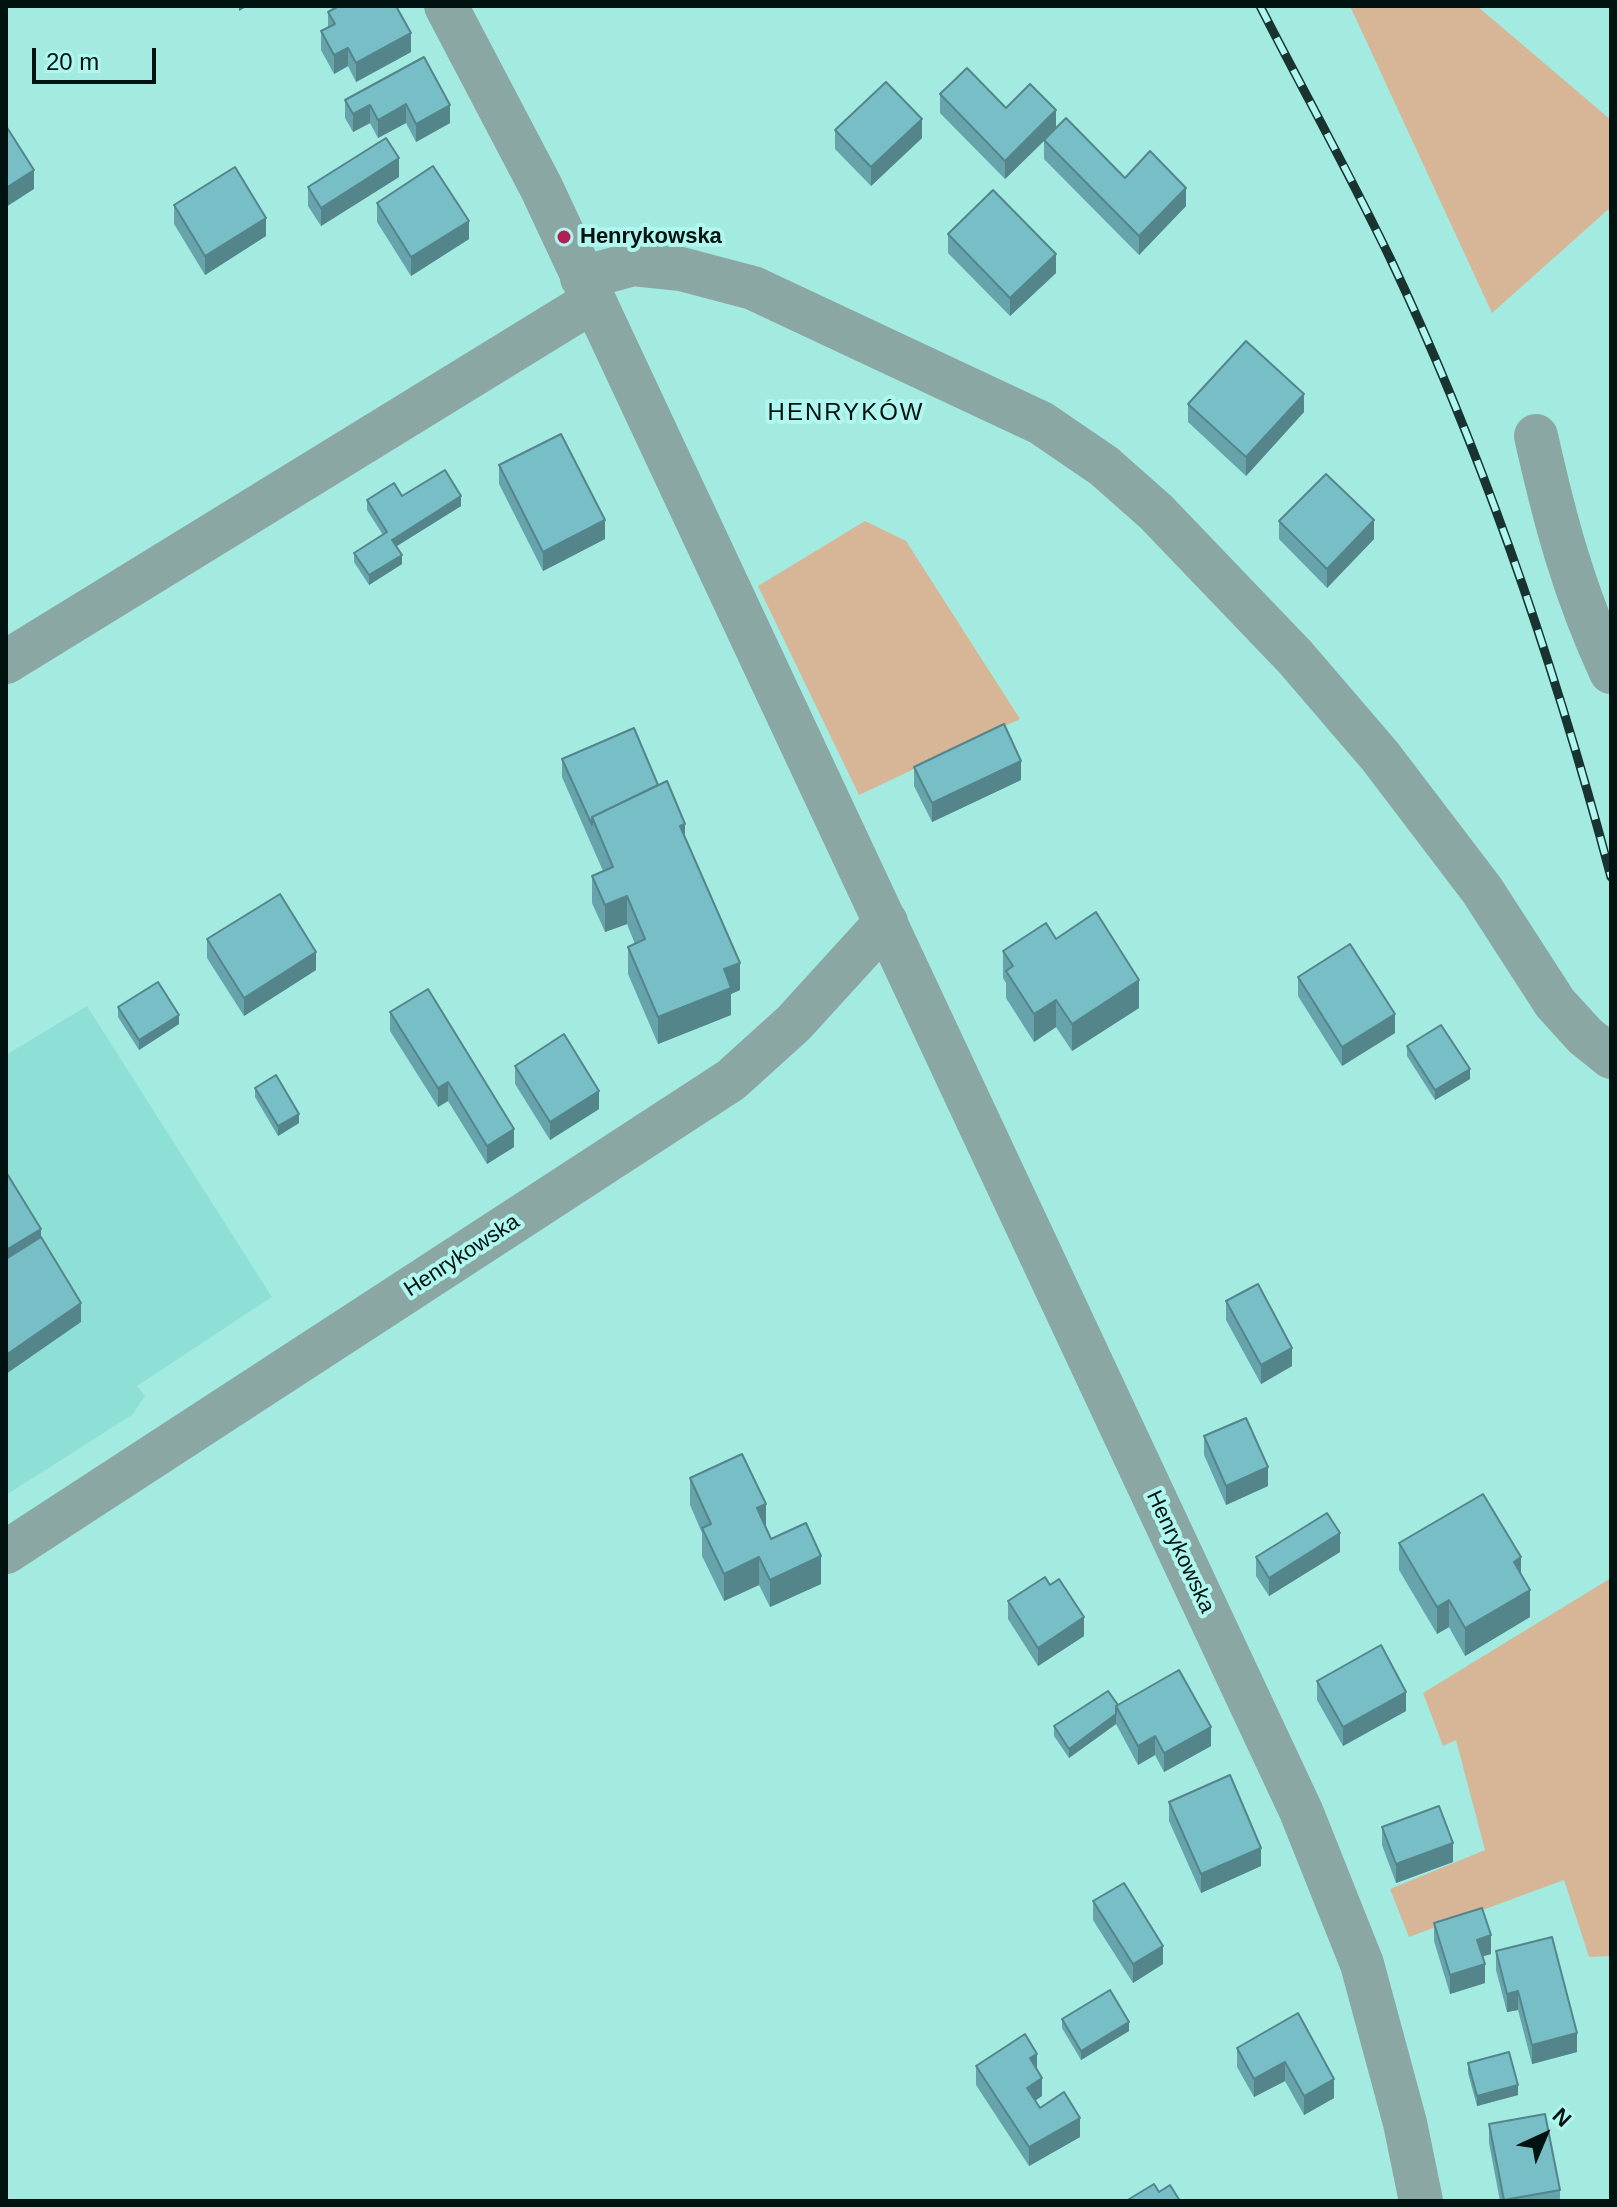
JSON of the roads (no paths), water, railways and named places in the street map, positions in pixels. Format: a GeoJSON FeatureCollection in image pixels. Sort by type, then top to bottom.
{"type":"FeatureCollection","features":[{"type":"Feature","properties":{"kind":"street","name":"Henrykowska"},"geometry":{"type":"LineString","coordinates":[[446,6],[541,187],[1301,1811],[1362,1964],[1405,2123],[1421,2201]]}},
{"type":"Feature","properties":{"kind":"street"},"geometry":{"type":"LineString","coordinates":[[6,662],[588,289],[633,264],[681,269],[753,288],[1041,423],[1104,466],[1156,512],[1295,657],[1380,756],[1482,890],[1555,1003],[1585,1036],[1611,1057]]}},
{"type":"Feature","properties":{"kind":"street"},"geometry":{"type":"LineString","coordinates":[[1536,436],[1555,524],[1582,610],[1611,672]]}},
{"type":"Feature","properties":{"kind":"street","name":"Henrykowska"},"geometry":{"type":"LineString","coordinates":[[6,1552],[731,1080],[794,1023],[886,922]]}},
{"type":"Feature","properties":{"kind":"railway"},"geometry":{"type":"LineString","coordinates":[[1260,6],[1390,258],[1456,409],[1515,563],[1541,641],[1611,877]]}},
{"type":"Feature","properties":{"kind":"place","name":"Henrykowska"},"geometry":{"type":"Point","coordinates":[564,237]}},
{"type":"Feature","properties":{"kind":"district","name":"HENRYKÓW"},"geometry":{"type":"Point","coordinates":[846,413]}}]}
